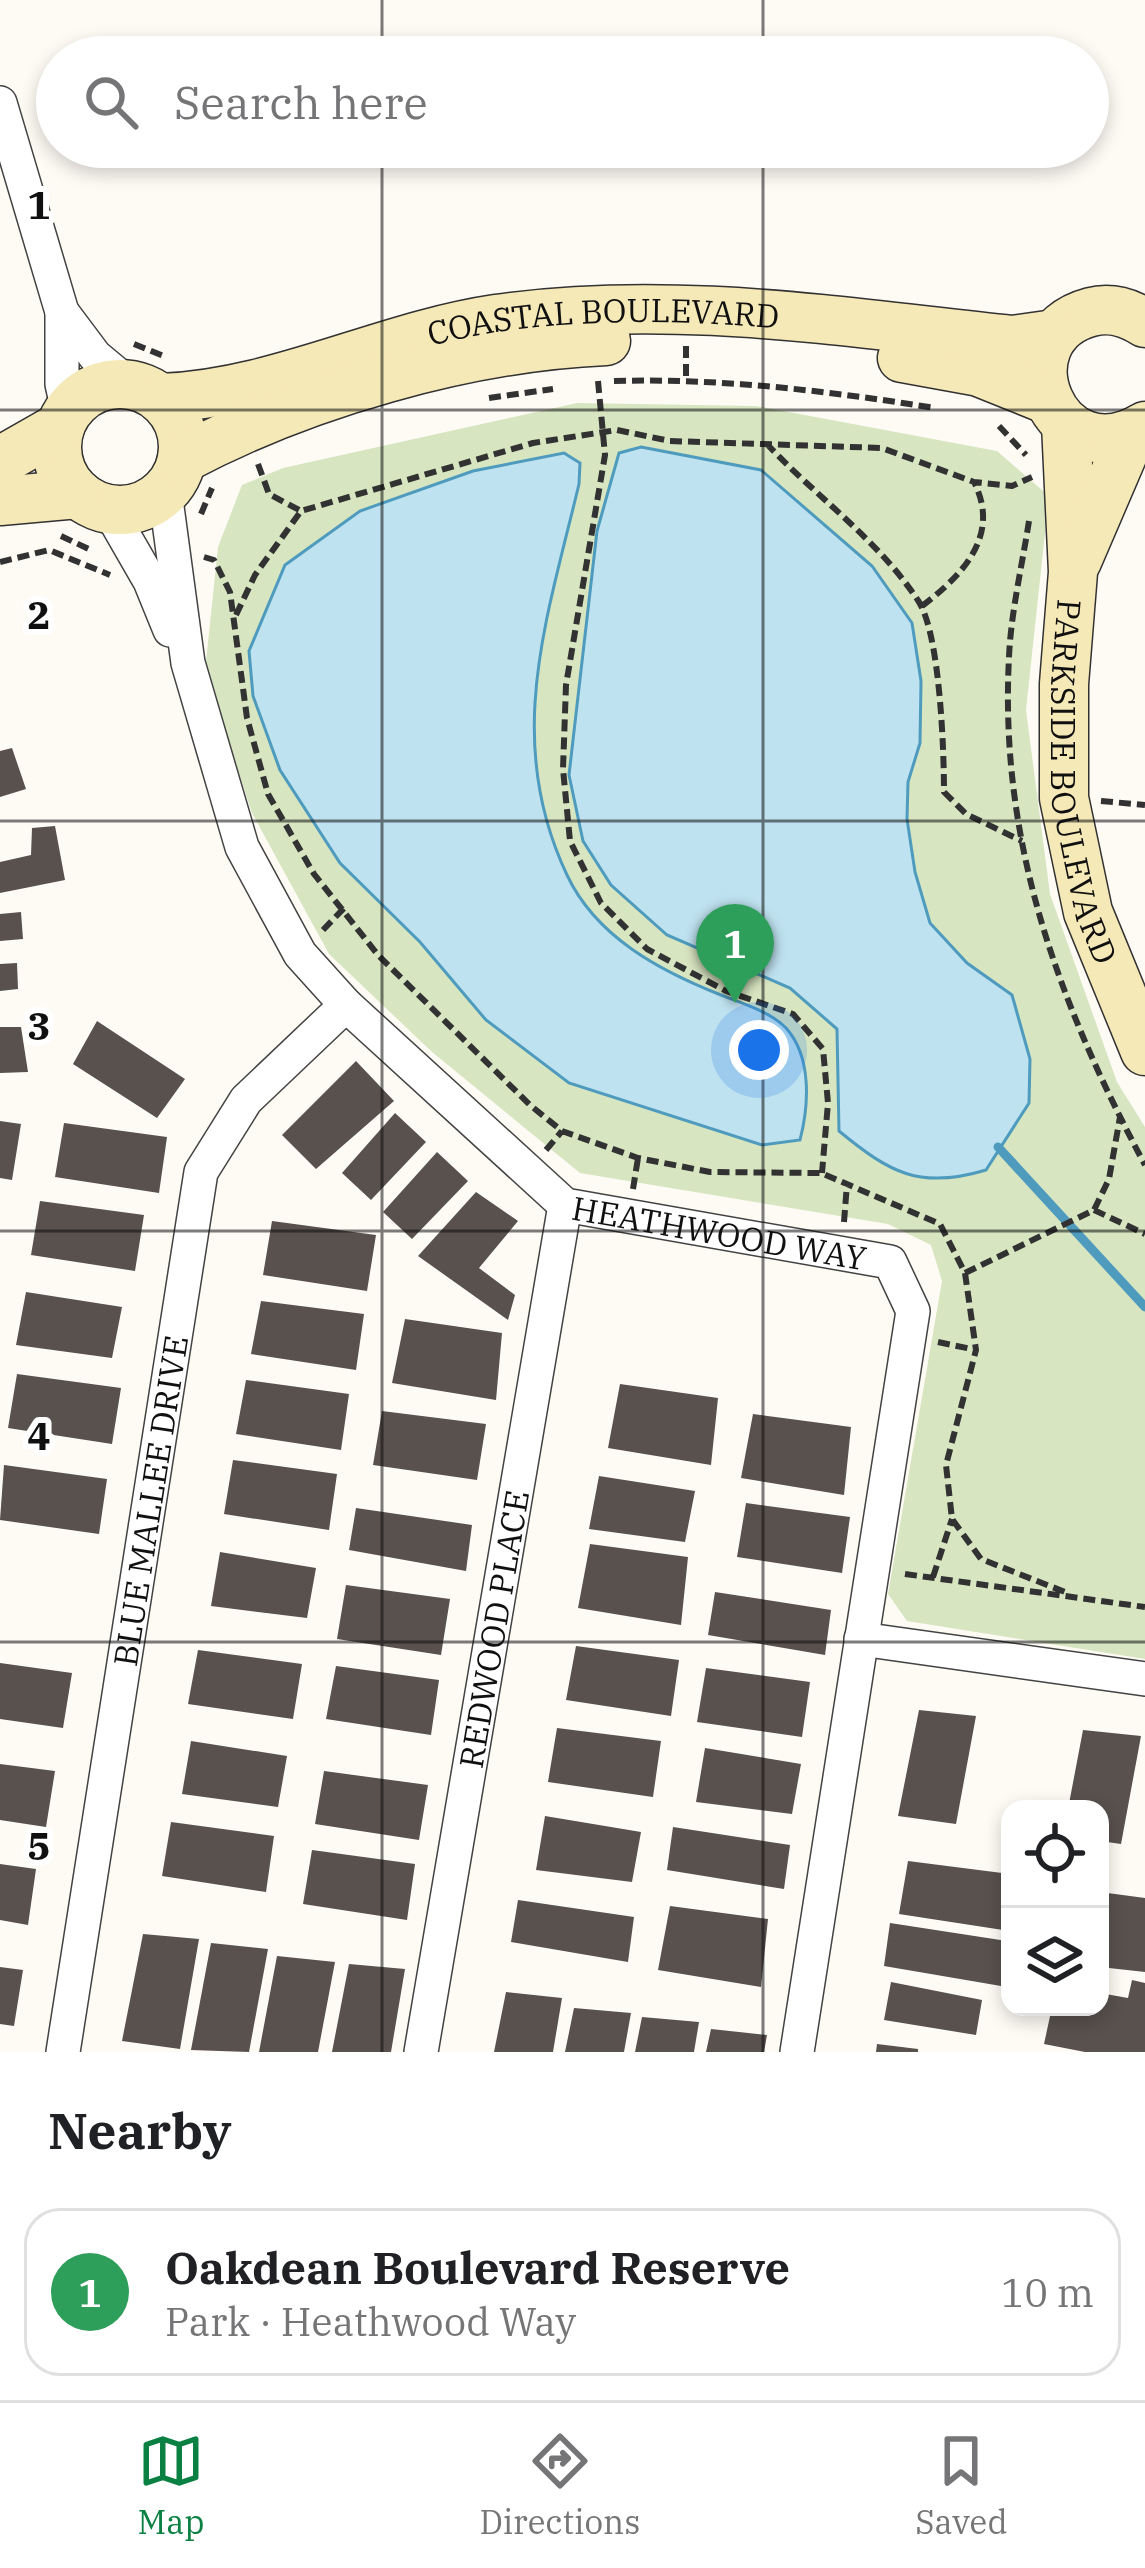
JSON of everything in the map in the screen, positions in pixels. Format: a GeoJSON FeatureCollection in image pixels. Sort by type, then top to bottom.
{"type":"FeatureCollection","features":[{"type":"Feature","properties":{"kind":"street"},"geometry":{"type":"LineString","coordinates":[[0,103],[62,312],[64,419],[59,464],[93,501]]}},
{"type":"Feature","properties":{"kind":"street","name":"COASTAL BOULEVARD"},"geometry":{"type":"LineString","coordinates":[[145,392],[240,389],[492,320],[593,309],[686,306],[1012,340],[1055,334],[1068,322],[1100,310],[1145,323]]}},
{"type":"Feature","properties":{"kind":"street"},"geometry":{"type":"LineString","coordinates":[[0,501],[93,501],[132,508],[187,477],[180,425],[95,356],[62,312]]}},
{"type":"Feature","properties":{"kind":"street","name":"PARKSIDE BOULEVARD"},"geometry":{"type":"LineString","coordinates":[[1055,334],[1042,366],[1056,412],[1052,480],[1073,572],[1064,684],[1064,798],[1088,912],[1145,1051]]}},
{"type":"Feature","properties":{"kind":"street","name":"COASTAL BOULEVARD"},"geometry":{"type":"LineString","coordinates":[[187,477],[282,412],[366,388],[500,354],[595,362],[716,337],[832,348],[979,372],[1096,438],[1138,429]]}},
{"type":"Feature","properties":{"kind":"street"},"geometry":{"type":"LineString","coordinates":[[0,461],[64,419],[97,388],[145,392]]}},
{"type":"Feature","properties":{"kind":"street","name":"PARKSIDE BOULEVARD"},"geometry":{"type":"LineString","coordinates":[[1073,572],[1138,429]]}},
{"type":"Feature","properties":{"kind":"street","name":"HEATHWOOD WAY"},"geometry":{"type":"LineString","coordinates":[[187,477],[170,564],[188,664],[242,847],[300,954],[346,1005],[565,1205],[890,1262],[913,1311],[797,2052]]}},
{"type":"Feature","properties":{"kind":"street","name":"HEATHWOOD WAY"},"geometry":{"type":"LineString","coordinates":[[93,501],[170,564]]}},
{"type":"Feature","properties":{"kind":"street","name":"BLUE MALLEE DRIVE"},"geometry":{"type":"LineString","coordinates":[[63,2052],[201,1172],[246,1100],[346,1005]]}},
{"type":"Feature","properties":{"kind":"street","name":"REDWOOD PLACE"},"geometry":{"type":"LineString","coordinates":[[421,2052],[565,1205]]}},
{"type":"Feature","properties":{"kind":"street"},"geometry":{"type":"LineString","coordinates":[[861,1639],[1145,1679]]}},
{"type":"Feature","properties":{"kind":"path"},"geometry":{"type":"LineString","coordinates":[[485,399],[595,362],[686,379],[831,392],[954,411]]}},
{"type":"Feature","properties":{"kind":"path"},"geometry":{"type":"LineString","coordinates":[[595,362],[605,455],[566,685],[563,769],[570,841],[601,903],[647,949],[726,991],[793,1014],[823,1049],[828,1102],[821,1173]]}},
{"type":"Feature","properties":{"kind":"path"},"geometry":{"type":"LineString","coordinates":[[992,422],[1009,431],[1052,480]]}},
{"type":"Feature","properties":{"kind":"path"},"geometry":{"type":"LineString","coordinates":[[234,618],[255,574],[302,511],[470,459],[603,432],[670,442],[763,440],[881,448],[974,482],[1012,486],[1052,480]]}},
{"type":"Feature","properties":{"kind":"path"},"geometry":{"type":"LineString","coordinates":[[763,440],[881,554],[922,606],[935,670],[944,792],[966,814],[1022,841]]}},
{"type":"Feature","properties":{"kind":"path"},"geometry":{"type":"LineString","coordinates":[[236,470],[257,460]]}},
{"type":"Feature","properties":{"kind":"path"},"geometry":{"type":"LineString","coordinates":[[170,564],[187,477]]}},
{"type":"Feature","properties":{"kind":"path"},"geometry":{"type":"LineString","coordinates":[[922,606],[958,579],[985,531],[985,503],[974,482]]}},
{"type":"Feature","properties":{"kind":"path"},"geometry":{"type":"LineString","coordinates":[[45,529],[170,564]]}},
{"type":"Feature","properties":{"kind":"path"},"geometry":{"type":"LineString","coordinates":[[0,562],[49,550],[120,579],[170,564],[214,560],[230,592],[247,718],[268,794],[314,874],[378,955],[562,1131],[638,1158],[710,1172],[821,1173],[940,1224],[964,1274],[976,1350],[946,1465],[952,1519],[933,1577]]}},
{"type":"Feature","properties":{"kind":"path"},"geometry":{"type":"LineString","coordinates":[[964,1274],[1094,1210],[1108,1179],[1120,1117]]}},
{"type":"Feature","properties":{"kind":"path"},"geometry":{"type":"LineString","coordinates":[[1094,1210],[1145,1234]]}},
{"type":"Feature","properties":{"kind":"path"},"geometry":{"type":"LineString","coordinates":[[952,1519],[981,1559],[1070,1594]]}},
{"type":"Feature","properties":{"kind":"path"},"geometry":{"type":"LineString","coordinates":[[872,1570],[1145,1607]]}},
{"type":"Feature","properties":{"kind":"green space"},"geometry":{"type":"Polygon","coordinates":[[[577,403],[756,406],[997,451],[1049,496],[1026,710],[1050,894],[1117,1082],[1145,1127],[1145,1659],[907,1621],[888,1594],[942,1281],[931,1245],[888,1224],[580,1173],[432,1052],[329,954],[252,813],[205,671],[218,547],[242,485],[283,468],[577,403]]]}},
{"type":"Feature","properties":{"kind":"water"},"geometry":{"type":"Polygon","coordinates":[[[641,447],[761,470],[872,566],[912,623],[921,681],[920,743],[908,782],[907,819],[915,872],[930,923],[967,963],[1012,995],[1030,1059],[1029,1103],[986,1170],[942,1178],[907,1174],[874,1158],[839,1131],[837,1029],[790,988],[667,935],[611,885],[583,841],[569,775],[597,531],[619,453],[641,447]]]}},
{"type":"Feature","properties":{"kind":"water"},"geometry":{"type":"Polygon","coordinates":[[[564,453],[580,463],[579,484],[544,631],[534,728],[537,776],[548,825],[579,897],[612,934],[653,963],[764,1013],[786,1028],[800,1053],[806,1082],[800,1140],[762,1145],[569,1083],[486,1020],[420,942],[340,863],[280,770],[253,696],[249,651],[285,565],[360,511],[473,471],[564,453]]]}},
{"type":"Feature","properties":{"kind":"building"},"geometry":{"type":"Polygon","coordinates":[[[12,748],[26,789],[0,797],[0,751],[12,748]]]}},
{"type":"Feature","properties":{"kind":"building"},"geometry":{"type":"Polygon","coordinates":[[[55,826],[65,880],[0,893],[0,862],[31,855],[32,828],[55,826]]]}},
{"type":"Feature","properties":{"kind":"building"},"geometry":{"type":"Polygon","coordinates":[[[21,912],[23,939],[0,941],[0,914],[21,912]]]}},
{"type":"Feature","properties":{"kind":"building"},"geometry":{"type":"Polygon","coordinates":[[[17,963],[18,989],[0,991],[0,964],[17,963]]]}},
{"type":"Feature","properties":{"kind":"building"},"geometry":{"type":"Polygon","coordinates":[[[97,1021],[185,1079],[157,1118],[73,1064],[97,1021]]]}},
{"type":"Feature","properties":{"kind":"building"},"geometry":{"type":"Polygon","coordinates":[[[0,1027],[21,1027],[28,1072],[0,1073],[0,1027]]]}},
{"type":"Feature","properties":{"kind":"building"},"geometry":{"type":"Polygon","coordinates":[[[356,1061],[394,1101],[316,1169],[282,1135],[356,1061]]]}},
{"type":"Feature","properties":{"kind":"building"},"geometry":{"type":"Polygon","coordinates":[[[395,1113],[426,1142],[371,1200],[342,1173],[395,1113]]]}},
{"type":"Feature","properties":{"kind":"building"},"geometry":{"type":"Polygon","coordinates":[[[0,1121],[21,1124],[12,1180],[0,1178],[0,1121]]]}},
{"type":"Feature","properties":{"kind":"building"},"geometry":{"type":"Polygon","coordinates":[[[64,1123],[167,1137],[159,1193],[55,1177],[64,1123]]]}},
{"type":"Feature","properties":{"kind":"building"},"geometry":{"type":"Polygon","coordinates":[[[437,1152],[468,1181],[412,1239],[383,1212],[437,1152]]]}},
{"type":"Feature","properties":{"kind":"building"},"geometry":{"type":"Polygon","coordinates":[[[476,1192],[518,1221],[479,1268],[515,1295],[508,1320],[418,1256],[476,1192]]]}},
{"type":"Feature","properties":{"kind":"building"},"geometry":{"type":"Polygon","coordinates":[[[40,1201],[144,1215],[135,1271],[31,1255],[40,1201]]]}},
{"type":"Feature","properties":{"kind":"building"},"geometry":{"type":"Polygon","coordinates":[[[272,1221],[376,1235],[367,1291],[263,1275],[272,1221]]]}},
{"type":"Feature","properties":{"kind":"building"},"geometry":{"type":"Polygon","coordinates":[[[26,1292],[122,1307],[112,1358],[16,1345],[26,1292]]]}},
{"type":"Feature","properties":{"kind":"building"},"geometry":{"type":"Polygon","coordinates":[[[261,1301],[364,1314],[356,1370],[251,1354],[261,1301]]]}},
{"type":"Feature","properties":{"kind":"building"},"geometry":{"type":"Polygon","coordinates":[[[405,1319],[502,1333],[496,1400],[392,1383],[405,1319]]]}},
{"type":"Feature","properties":{"kind":"building"},"geometry":{"type":"Polygon","coordinates":[[[17,1374],[121,1388],[112,1444],[8,1428],[17,1374]]]}},
{"type":"Feature","properties":{"kind":"building"},"geometry":{"type":"Polygon","coordinates":[[[246,1380],[349,1394],[341,1450],[236,1434],[246,1380]]]}},
{"type":"Feature","properties":{"kind":"building"},"geometry":{"type":"Polygon","coordinates":[[[620,1384],[718,1398],[711,1465],[608,1448],[620,1384]]]}},
{"type":"Feature","properties":{"kind":"building"},"geometry":{"type":"Polygon","coordinates":[[[382,1411],[486,1424],[477,1480],[373,1465],[382,1411]]]}},
{"type":"Feature","properties":{"kind":"building"},"geometry":{"type":"Polygon","coordinates":[[[753,1414],[851,1427],[844,1495],[741,1478],[753,1414]]]}},
{"type":"Feature","properties":{"kind":"building"},"geometry":{"type":"Polygon","coordinates":[[[233,1460],[337,1474],[329,1530],[224,1514],[233,1460]]]}},
{"type":"Feature","properties":{"kind":"building"},"geometry":{"type":"Polygon","coordinates":[[[4,1465],[107,1479],[99,1534],[0,1520],[4,1465]]]}},
{"type":"Feature","properties":{"kind":"building"},"geometry":{"type":"Polygon","coordinates":[[[599,1476],[695,1491],[685,1542],[589,1529],[599,1476]]]}},
{"type":"Feature","properties":{"kind":"building"},"geometry":{"type":"Polygon","coordinates":[[[746,1503],[850,1517],[842,1573],[737,1557],[746,1503]]]}},
{"type":"Feature","properties":{"kind":"building"},"geometry":{"type":"Polygon","coordinates":[[[356,1508],[472,1525],[466,1571],[349,1550],[356,1508]]]}},
{"type":"Feature","properties":{"kind":"building"},"geometry":{"type":"Polygon","coordinates":[[[590,1544],[688,1557],[681,1625],[578,1608],[590,1544]]]}},
{"type":"Feature","properties":{"kind":"building"},"geometry":{"type":"Polygon","coordinates":[[[220,1552],[316,1568],[307,1618],[211,1606],[220,1552]]]}},
{"type":"Feature","properties":{"kind":"building"},"geometry":{"type":"Polygon","coordinates":[[[346,1585],[450,1599],[441,1655],[337,1639],[346,1585]]]}},
{"type":"Feature","properties":{"kind":"building"},"geometry":{"type":"Polygon","coordinates":[[[715,1592],[831,1610],[825,1655],[708,1635],[715,1592]]]}},
{"type":"Feature","properties":{"kind":"building"},"geometry":{"type":"Polygon","coordinates":[[[576,1646],[679,1660],[671,1716],[566,1700],[576,1646]]]}},
{"type":"Feature","properties":{"kind":"building"},"geometry":{"type":"Polygon","coordinates":[[[198,1650],[302,1664],[293,1719],[188,1704],[198,1650]]]}},
{"type":"Feature","properties":{"kind":"building"},"geometry":{"type":"Polygon","coordinates":[[[0,1663],[72,1673],[63,1728],[0,1719],[0,1663]]]}},
{"type":"Feature","properties":{"kind":"building"},"geometry":{"type":"Polygon","coordinates":[[[336,1666],[439,1680],[431,1735],[326,1719],[336,1666]]]}},
{"type":"Feature","properties":{"kind":"building"},"geometry":{"type":"Polygon","coordinates":[[[706,1668],[810,1682],[802,1737],[697,1722],[706,1668]]]}},
{"type":"Feature","properties":{"kind":"building"},"geometry":{"type":"Polygon","coordinates":[[[919,1710],[976,1716],[956,1824],[898,1816],[919,1710]]]}},
{"type":"Feature","properties":{"kind":"building"},"geometry":{"type":"Polygon","coordinates":[[[557,1728],[661,1741],[653,1797],[548,1782],[557,1728]]]}},
{"type":"Feature","properties":{"kind":"building"},"geometry":{"type":"Polygon","coordinates":[[[1083,1730],[1141,1736],[1121,1844],[1109,1842],[1109,1800],[1070,1800],[1083,1730]]]}},
{"type":"Feature","properties":{"kind":"building"},"geometry":{"type":"Polygon","coordinates":[[[191,1741],[287,1756],[278,1807],[182,1794],[191,1741]]]}},
{"type":"Feature","properties":{"kind":"building"},"geometry":{"type":"Polygon","coordinates":[[[705,1748],[801,1764],[792,1814],[696,1802],[705,1748]]]}},
{"type":"Feature","properties":{"kind":"building"},"geometry":{"type":"Polygon","coordinates":[[[0,1764],[55,1771],[46,1827],[0,1820],[0,1764]]]}},
{"type":"Feature","properties":{"kind":"building"},"geometry":{"type":"Polygon","coordinates":[[[324,1771],[428,1785],[419,1840],[315,1824],[324,1771]]]}},
{"type":"Feature","properties":{"kind":"building"},"geometry":{"type":"Polygon","coordinates":[[[545,1816],[641,1832],[632,1882],[536,1870],[545,1816]]]}},
{"type":"Feature","properties":{"kind":"building"},"geometry":{"type":"Polygon","coordinates":[[[171,1822],[274,1836],[266,1892],[162,1876],[171,1822]]]}},
{"type":"Feature","properties":{"kind":"building"},"geometry":{"type":"Polygon","coordinates":[[[673,1827],[790,1845],[784,1889],[667,1870],[673,1827]]]}},
{"type":"Feature","properties":{"kind":"building"},"geometry":{"type":"Polygon","coordinates":[[[312,1850],[415,1864],[407,1920],[303,1904],[312,1850]]]}},
{"type":"Feature","properties":{"kind":"building"},"geometry":{"type":"Polygon","coordinates":[[[908,1861],[1001,1873],[1001,1930],[899,1914],[908,1861]]]}},
{"type":"Feature","properties":{"kind":"building"},"geometry":{"type":"Polygon","coordinates":[[[0,1864],[36,1869],[28,1925],[0,1920],[0,1864]]]}},
{"type":"Feature","properties":{"kind":"building"},"geometry":{"type":"Polygon","coordinates":[[[1109,1893],[1145,1898],[1145,1972],[1109,1968],[1109,1893]]]}},
{"type":"Feature","properties":{"kind":"building"},"geometry":{"type":"Polygon","coordinates":[[[518,1900],[634,1917],[628,1962],[511,1942],[518,1900]]]}},
{"type":"Feature","properties":{"kind":"building"},"geometry":{"type":"Polygon","coordinates":[[[670,1906],[768,1919],[761,1987],[658,1970],[670,1906]]]}},
{"type":"Feature","properties":{"kind":"building"},"geometry":{"type":"Polygon","coordinates":[[[890,1923],[1001,1940],[1001,1986],[884,1966],[890,1923]]]}},
{"type":"Feature","properties":{"kind":"building"},"geometry":{"type":"Polygon","coordinates":[[[143,1934],[199,1939],[180,2049],[122,2041],[143,1934]]]}},
{"type":"Feature","properties":{"kind":"building"},"geometry":{"type":"Polygon","coordinates":[[[211,1943],[268,1949],[249,2052],[191,2050],[211,1943]]]}},
{"type":"Feature","properties":{"kind":"building"},"geometry":{"type":"Polygon","coordinates":[[[277,1956],[335,1962],[318,2052],[259,2052],[277,1956]]]}},
{"type":"Feature","properties":{"kind":"building"},"geometry":{"type":"Polygon","coordinates":[[[349,1964],[405,1969],[391,2052],[332,2052],[349,1964]]]}},
{"type":"Feature","properties":{"kind":"building"},"geometry":{"type":"Polygon","coordinates":[[[0,1967],[23,1970],[14,2026],[0,2024],[0,1967]]]}},
{"type":"Feature","properties":{"kind":"building"},"geometry":{"type":"Polygon","coordinates":[[[1132,1980],[1145,1983],[1145,2052],[1085,2052],[1044,2044],[1050,2016],[1109,2016],[1109,1995],[1128,1998],[1132,1980]]]}},
{"type":"Feature","properties":{"kind":"building"},"geometry":{"type":"Polygon","coordinates":[[[891,1982],[982,2000],[976,2035],[884,2020],[891,1982]]]}},
{"type":"Feature","properties":{"kind":"building"},"geometry":{"type":"Polygon","coordinates":[[[506,1992],[562,1998],[553,2052],[494,2052],[506,1992]]]}},
{"type":"Feature","properties":{"kind":"building"},"geometry":{"type":"Polygon","coordinates":[[[574,2008],[631,2013],[624,2052],[565,2052],[574,2008]]]}},
{"type":"Feature","properties":{"kind":"building"},"geometry":{"type":"Polygon","coordinates":[[[642,2017],[699,2022],[694,2052],[635,2052],[642,2017]]]}},
{"type":"Feature","properties":{"kind":"building"},"geometry":{"type":"Polygon","coordinates":[[[711,2029],[767,2035],[764,2052],[706,2052],[711,2029]]]}},
{"type":"Feature","properties":{"kind":"building"},"geometry":{"type":"Polygon","coordinates":[[[877,2044],[918,2049],[918,2052],[876,2052],[877,2044]]]}},
{"type":"Feature","properties":{"kind":"waterway"},"geometry":{"type":"LineString","coordinates":[[998,1147],[1145,1307]]}},
{"type":"Feature","properties":{"kind":"place","name":"Oakdean Boulevard Reserve"},"geometry":{"type":"Point","coordinates":[735,1003]}}]}
